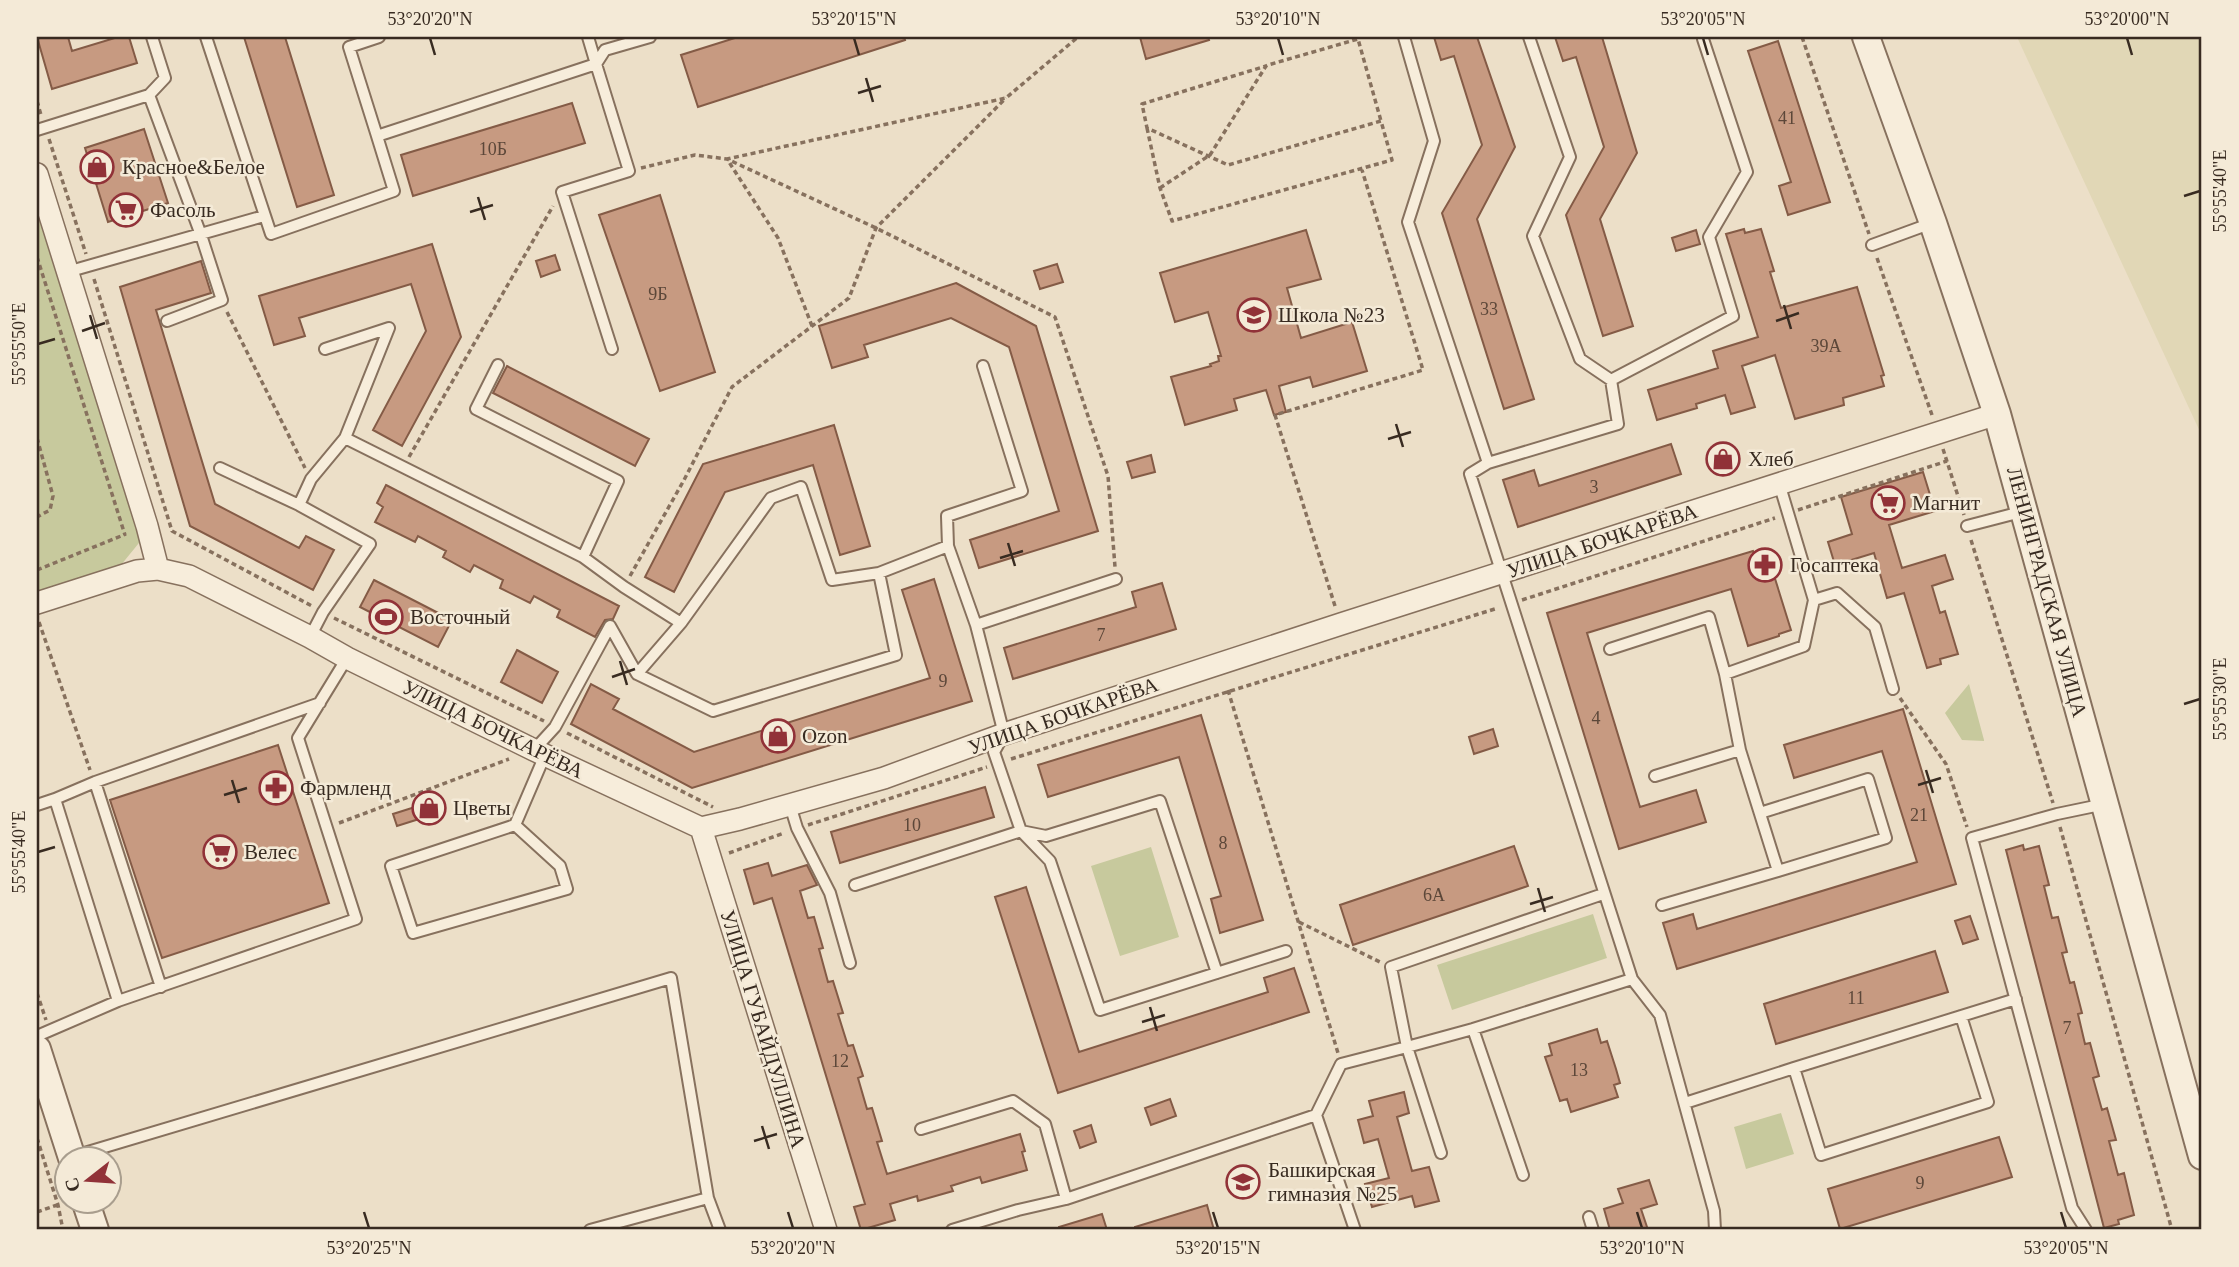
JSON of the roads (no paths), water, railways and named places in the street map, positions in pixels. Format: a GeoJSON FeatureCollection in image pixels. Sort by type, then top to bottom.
{"type":"FeatureCollection","features":[{"type":"Feature","properties":{"kind":"street","name":"ЛЕНИНГРАДСКАЯ УЛИЦА"},"geometry":{"type":"LineString","coordinates":[[1866,37],[1933,223],[1997,414],[2202,1156]]}},
{"type":"Feature","properties":{"kind":"street"},"geometry":{"type":"LineString","coordinates":[[37,174],[158,569],[138,571],[37,603]]}},
{"type":"Feature","properties":{"kind":"street","name":"УЛИЦА БОЧКАРЁВА"},"geometry":{"type":"LineString","coordinates":[[158,569],[189,576],[540,753],[701,828],[740,820],[884,778],[1004,734],[1997,414]]}},
{"type":"Feature","properties":{"kind":"street","name":"УЛИЦА ГУБАЙДУЛЛИНА"},"geometry":{"type":"LineString","coordinates":[[701,828],[825,1230]]}},
{"type":"Feature","properties":{"kind":"street"},"geometry":{"type":"LineString","coordinates":[[37,1049],[67,1144]]}},
{"type":"Feature","properties":{"kind":"lane"},"geometry":{"type":"LineString","coordinates":[[37,130],[149,95],[165,78],[152,37]]}},
{"type":"Feature","properties":{"kind":"lane"},"geometry":{"type":"LineString","coordinates":[[206,37],[271,234],[394,191],[346,42],[379,37]]}},
{"type":"Feature","properties":{"kind":"lane"},"geometry":{"type":"LineString","coordinates":[[588,37],[629,171],[562,192],[612,349]]}},
{"type":"Feature","properties":{"kind":"lane"},"geometry":{"type":"LineString","coordinates":[[377,136],[596,64],[605,50],[650,37]]}},
{"type":"Feature","properties":{"kind":"lane"},"geometry":{"type":"LineString","coordinates":[[1404,37],[1434,141],[1408,222],[1488,463]]}},
{"type":"Feature","properties":{"kind":"lane"},"geometry":{"type":"LineString","coordinates":[[1529,37],[1570,158],[1534,236],[1580,359],[1611,380],[1618,424],[1488,463],[1469,474],[1632,979],[1660,1015],[1714,1211],[1715,1230]]}},
{"type":"Feature","properties":{"kind":"lane"},"geometry":{"type":"LineString","coordinates":[[1611,380],[1733,316],[1709,237],[1747,172],[1705,38]]}},
{"type":"Feature","properties":{"kind":"lane"},"geometry":{"type":"LineString","coordinates":[[149,95],[222,300],[167,321]]}},
{"type":"Feature","properties":{"kind":"lane"},"geometry":{"type":"LineString","coordinates":[[67,272],[264,216]]}},
{"type":"Feature","properties":{"kind":"lane"},"geometry":{"type":"LineString","coordinates":[[1872,245],[1933,223]]}},
{"type":"Feature","properties":{"kind":"lane"},"geometry":{"type":"LineString","coordinates":[[299,505],[311,479],[345,438],[389,328],[325,349]]}},
{"type":"Feature","properties":{"kind":"lane"},"geometry":{"type":"LineString","coordinates":[[498,365],[476,409],[618,481],[583,557]]}},
{"type":"Feature","properties":{"kind":"lane"},"geometry":{"type":"LineString","coordinates":[[983,366],[1021,491],[947,516],[948,546],[976,625],[1004,734],[994,752],[997,764],[1021,831],[1050,861],[1100,1010],[1286,951]]}},
{"type":"Feature","properties":{"kind":"lane"},"geometry":{"type":"LineString","coordinates":[[345,438],[583,557],[681,623]]}},
{"type":"Feature","properties":{"kind":"lane"},"geometry":{"type":"LineString","coordinates":[[220,468],[299,505],[370,544],[323,612],[310,636]]}},
{"type":"Feature","properties":{"kind":"lane"},"geometry":{"type":"LineString","coordinates":[[1725,674],[1804,646],[1814,600],[1779,483]]}},
{"type":"Feature","properties":{"kind":"lane"},"geometry":{"type":"LineString","coordinates":[[637,674],[681,623],[771,498],[801,487],[832,580],[879,573],[948,546]]}},
{"type":"Feature","properties":{"kind":"lane"},"geometry":{"type":"LineString","coordinates":[[1967,526],[2025,511]]}},
{"type":"Feature","properties":{"kind":"lane"},"geometry":{"type":"LineString","coordinates":[[515,825],[540,753],[610,626],[637,674],[713,711],[896,655],[879,573]]}},
{"type":"Feature","properties":{"kind":"lane"},"geometry":{"type":"LineString","coordinates":[[976,625],[1116,579]]}},
{"type":"Feature","properties":{"kind":"lane"},"geometry":{"type":"LineString","coordinates":[[1814,600],[1837,593],[1875,627],[1894,689]]}},
{"type":"Feature","properties":{"kind":"lane"},"geometry":{"type":"LineString","coordinates":[[1610,649],[1709,617],[1725,674],[1740,750],[1778,871]]}},
{"type":"Feature","properties":{"kind":"lane"},"geometry":{"type":"LineString","coordinates":[[37,1036],[118,1001],[356,919],[298,738],[347,658]]}},
{"type":"Feature","properties":{"kind":"lane"},"geometry":{"type":"LineString","coordinates":[[37,805],[320,703]]}},
{"type":"Feature","properties":{"kind":"lane"},"geometry":{"type":"LineString","coordinates":[[1655,776],[1740,750]]}},
{"type":"Feature","properties":{"kind":"lane"},"geometry":{"type":"LineString","coordinates":[[1662,905],[1886,838],[1868,779],[1760,813]]}},
{"type":"Feature","properties":{"kind":"lane"},"geometry":{"type":"LineString","coordinates":[[95,782],[161,987]]}},
{"type":"Feature","properties":{"kind":"lane"},"geometry":{"type":"LineString","coordinates":[[55,799],[118,1001]]}},
{"type":"Feature","properties":{"kind":"lane"},"geometry":{"type":"LineString","coordinates":[[855,885],[1021,831],[1046,836],[1160,801],[1217,973]]}},
{"type":"Feature","properties":{"kind":"lane"},"geometry":{"type":"LineString","coordinates":[[2086,1230],[2072,1208],[1972,838],[2057,814],[2105,804]]}},
{"type":"Feature","properties":{"kind":"lane"},"geometry":{"type":"LineString","coordinates":[[790,805],[797,828],[830,893],[850,963]]}},
{"type":"Feature","properties":{"kind":"lane"},"geometry":{"type":"LineString","coordinates":[[515,825],[560,866],[567,890],[413,933],[391,866],[515,825]]}},
{"type":"Feature","properties":{"kind":"lane"},"geometry":{"type":"LineString","coordinates":[[1441,1153],[1407,1047],[1391,967],[1603,894]]}},
{"type":"Feature","properties":{"kind":"lane"},"geometry":{"type":"LineString","coordinates":[[118,1144],[671,978],[708,1198],[720,1230]]}},
{"type":"Feature","properties":{"kind":"lane"},"geometry":{"type":"LineString","coordinates":[[1354,1230],[1316,1115],[1341,1064],[1473,1029],[1632,979]]}},
{"type":"Feature","properties":{"kind":"lane"},"geometry":{"type":"LineString","coordinates":[[1685,1103],[2016,999]]}},
{"type":"Feature","properties":{"kind":"lane"},"geometry":{"type":"LineString","coordinates":[[1794,1068],[1821,1155],[1834,1151],[1988,1102],[1961,1016]]}},
{"type":"Feature","properties":{"kind":"lane"},"geometry":{"type":"LineString","coordinates":[[1473,1029],[1523,1175]]}},
{"type":"Feature","properties":{"kind":"lane"},"geometry":{"type":"LineString","coordinates":[[920,1129],[1013,1101],[1045,1124],[1066,1199]]}},
{"type":"Feature","properties":{"kind":"lane"},"geometry":{"type":"LineString","coordinates":[[952,1230],[1066,1199],[1316,1115]]}},
{"type":"Feature","properties":{"kind":"lane"},"geometry":{"type":"LineString","coordinates":[[590,1230],[708,1198]]}},
{"type":"Feature","properties":{"kind":"lane"},"geometry":{"type":"LineString","coordinates":[[1589,1217],[1593,1230]]}},
{"type":"Feature","properties":{"kind":"place","name":"Красное&Белое"},"geometry":{"type":"Point","coordinates":[97,167]}},
{"type":"Feature","properties":{"kind":"place","name":"Фасоль"},"geometry":{"type":"Point","coordinates":[126,210]}},
{"type":"Feature","properties":{"kind":"place","name":"Школа №23"},"geometry":{"type":"Point","coordinates":[1254,315]}},
{"type":"Feature","properties":{"kind":"place","name":"Хлеб"},"geometry":{"type":"Point","coordinates":[1723,459]}},
{"type":"Feature","properties":{"kind":"place","name":"Магнит"},"geometry":{"type":"Point","coordinates":[1888,503]}},
{"type":"Feature","properties":{"kind":"place","name":"Госаптека"},"geometry":{"type":"Point","coordinates":[1765,565]}},
{"type":"Feature","properties":{"kind":"place","name":"Восточный"},"geometry":{"type":"Point","coordinates":[386,617]}},
{"type":"Feature","properties":{"kind":"place","name":"Ozon"},"geometry":{"type":"Point","coordinates":[778,736]}},
{"type":"Feature","properties":{"kind":"place","name":"Фармленд"},"geometry":{"type":"Point","coordinates":[276,788]}},
{"type":"Feature","properties":{"kind":"place","name":"Цветы"},"geometry":{"type":"Point","coordinates":[429,808]}},
{"type":"Feature","properties":{"kind":"place","name":"Велес"},"geometry":{"type":"Point","coordinates":[220,852]}},
{"type":"Feature","properties":{"kind":"place","name":"Башкирская гимназия №25"},"geometry":{"type":"Point","coordinates":[1243,1182]}}]}
